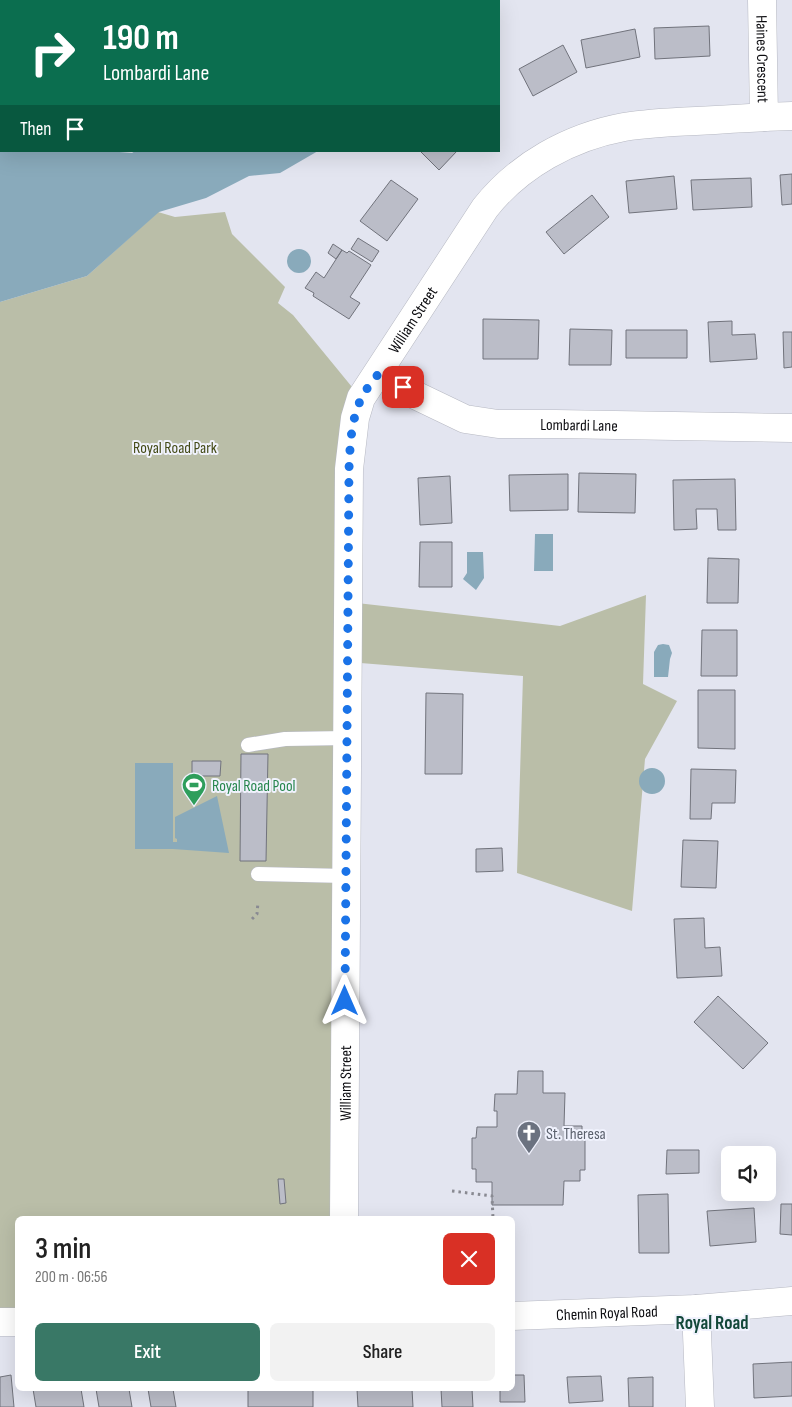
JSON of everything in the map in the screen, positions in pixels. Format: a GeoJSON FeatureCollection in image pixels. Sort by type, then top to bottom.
{"type":"FeatureCollection","features":[{"type":"Feature","properties":{"kind":"street","name":"Haines Crescent"},"geometry":{"type":"LineString","coordinates":[[762,0],[764,117]]}},
{"type":"Feature","properties":{"kind":"street","name":"William Street"},"geometry":{"type":"LineString","coordinates":[[344,1216],[348,478],[354,418],[361,398],[379,373],[396,342],[484,208],[496,193],[526,167],[581,139],[624,127],[646,124],[792,116]]}},
{"type":"Feature","properties":{"kind":"street","name":"Lombardi Lane"},"geometry":{"type":"LineString","coordinates":[[379,373],[415,395],[464,418],[498,424],[792,428]]}},
{"type":"Feature","properties":{"kind":"street","name":"Chemin Royal Road"},"geometry":{"type":"LineString","coordinates":[[515,1316],[696,1309],[792,1301]]}},
{"type":"Feature","properties":{"kind":"street"},"geometry":{"type":"LineString","coordinates":[[696,1309],[700,1407]]}},
{"type":"Feature","properties":{"kind":"street"},"geometry":{"type":"LineString","coordinates":[[0,1322],[15,1322]]}},
{"type":"Feature","properties":{"kind":"lane"},"geometry":{"type":"LineString","coordinates":[[248,745],[285,738],[347,738]]}},
{"type":"Feature","properties":{"kind":"lane"},"geometry":{"type":"LineString","coordinates":[[258,874],[346,876]]}},
{"type":"Feature","properties":{"kind":"path"},"geometry":{"type":"LineString","coordinates":[[252,918],[257,914],[258,902]]}},
{"type":"Feature","properties":{"kind":"path"},"geometry":{"type":"LineString","coordinates":[[452,1191],[492,1196],[492,1216]]}},
{"type":"Feature","properties":{"kind":"green space","name":"Royal Road Park"},"geometry":{"type":"Polygon","coordinates":[[[158,212],[175,217],[225,212],[232,234],[285,287],[278,303],[293,315],[361,398],[348,602],[560,626],[646,595],[643,684],[677,701],[645,759],[632,911],[517,873],[523,676],[348,662],[344,1216],[15,1216],[15,1322],[0,1322],[0,302],[87,276],[158,212]]]}},
{"type":"Feature","properties":{"kind":"water"},"geometry":{"type":"Polygon","coordinates":[[[0,152],[316,152],[280,173],[249,176],[206,198],[159,212],[87,276],[0,302],[0,152]]]}},
{"type":"Feature","properties":{"kind":"water"},"geometry":{"type":"Polygon","coordinates":[[[299,249],[308,252],[311,261],[308,270],[299,273],[290,270],[287,261],[290,252],[299,249]]]}},
{"type":"Feature","properties":{"kind":"water"},"geometry":{"type":"Polygon","coordinates":[[[535,534],[553,534],[553,571],[534,571],[535,534]]]}},
{"type":"Feature","properties":{"kind":"water"},"geometry":{"type":"Polygon","coordinates":[[[467,552],[483,552],[484,578],[476,590],[463,579],[467,573],[467,552]]]}},
{"type":"Feature","properties":{"kind":"water"},"geometry":{"type":"Polygon","coordinates":[[[658,645],[669,645],[672,653],[668,677],[654,677],[654,652],[658,645]]]}},
{"type":"Feature","properties":{"kind":"water"},"geometry":{"type":"Polygon","coordinates":[[[135,763],[173,763],[173,842],[177,842],[175,838],[175,817],[217,796],[229,853],[173,849],[135,849],[135,763]]]}},
{"type":"Feature","properties":{"kind":"water"},"geometry":{"type":"Polygon","coordinates":[[[652,768],[661,772],[665,781],[661,790],[652,794],[643,790],[639,781],[643,772],[652,768]]]}},
{"type":"Feature","properties":{"kind":"building"},"geometry":{"type":"Polygon","coordinates":[[[709,26],[710,56],[655,59],[654,28],[709,26]]]}},
{"type":"Feature","properties":{"kind":"building"},"geometry":{"type":"Polygon","coordinates":[[[635,29],[640,57],[586,68],[581,40],[635,29]]]}},
{"type":"Feature","properties":{"kind":"building"},"geometry":{"type":"Polygon","coordinates":[[[563,45],[577,72],[533,96],[519,69],[563,45]]]}},
{"type":"Feature","properties":{"kind":"building"},"geometry":{"type":"Polygon","coordinates":[[[421,152],[456,152],[439,170],[421,152]]]}},
{"type":"Feature","properties":{"kind":"building"},"geometry":{"type":"Polygon","coordinates":[[[792,174],[792,204],[782,205],[780,175],[792,174]]]}},
{"type":"Feature","properties":{"kind":"building"},"geometry":{"type":"Polygon","coordinates":[[[674,176],[677,209],[629,213],[626,181],[674,176]]]}},
{"type":"Feature","properties":{"kind":"building"},"geometry":{"type":"Polygon","coordinates":[[[751,178],[752,207],[693,210],[691,180],[751,178]]]}},
{"type":"Feature","properties":{"kind":"building"},"geometry":{"type":"Polygon","coordinates":[[[391,180],[418,199],[387,241],[360,221],[391,180]]]}},
{"type":"Feature","properties":{"kind":"building"},"geometry":{"type":"Polygon","coordinates":[[[592,195],[609,217],[564,254],[546,232],[592,195]]]}},
{"type":"Feature","properties":{"kind":"building"},"geometry":{"type":"Polygon","coordinates":[[[358,238],[379,251],[372,262],[351,249],[358,238]]]}},
{"type":"Feature","properties":{"kind":"building"},"geometry":{"type":"Polygon","coordinates":[[[333,244],[342,250],[336,259],[328,253],[333,244]]]}},
{"type":"Feature","properties":{"kind":"building"},"geometry":{"type":"Polygon","coordinates":[[[342,250],[347,253],[349,251],[371,265],[350,297],[360,303],[349,319],[313,296],[314,293],[305,288],[316,272],[324,278],[342,250]]]}},
{"type":"Feature","properties":{"kind":"building"},"geometry":{"type":"Polygon","coordinates":[[[483,319],[539,320],[538,359],[483,359],[483,319]]]}},
{"type":"Feature","properties":{"kind":"building"},"geometry":{"type":"Polygon","coordinates":[[[732,321],[732,335],[755,334],[757,359],[710,362],[708,322],[732,321]]]}},
{"type":"Feature","properties":{"kind":"building"},"geometry":{"type":"Polygon","coordinates":[[[570,329],[612,330],[611,365],[569,365],[570,329]]]}},
{"type":"Feature","properties":{"kind":"building"},"geometry":{"type":"Polygon","coordinates":[[[626,330],[687,330],[687,358],[626,358],[626,330]]]}},
{"type":"Feature","properties":{"kind":"building"},"geometry":{"type":"Polygon","coordinates":[[[783,332],[792,332],[792,367],[784,368],[783,332]]]}},
{"type":"Feature","properties":{"kind":"building"},"geometry":{"type":"Polygon","coordinates":[[[579,473],[636,474],[635,513],[578,512],[579,473]]]}},
{"type":"Feature","properties":{"kind":"building"},"geometry":{"type":"Polygon","coordinates":[[[568,474],[568,510],[510,511],[509,475],[568,474]]]}},
{"type":"Feature","properties":{"kind":"building"},"geometry":{"type":"Polygon","coordinates":[[[450,476],[452,523],[420,525],[418,478],[450,476]]]}},
{"type":"Feature","properties":{"kind":"building"},"geometry":{"type":"Polygon","coordinates":[[[735,479],[736,530],[718,530],[717,509],[696,509],[697,529],[674,530],[673,480],[735,479]]]}},
{"type":"Feature","properties":{"kind":"building"},"geometry":{"type":"Polygon","coordinates":[[[420,542],[452,542],[452,587],[419,587],[420,542]]]}},
{"type":"Feature","properties":{"kind":"building"},"geometry":{"type":"Polygon","coordinates":[[[708,558],[739,559],[738,603],[707,603],[708,558]]]}},
{"type":"Feature","properties":{"kind":"building"},"geometry":{"type":"Polygon","coordinates":[[[702,630],[737,630],[737,676],[701,676],[702,630]]]}},
{"type":"Feature","properties":{"kind":"building"},"geometry":{"type":"Polygon","coordinates":[[[698,690],[735,690],[735,749],[698,748],[698,690]]]}},
{"type":"Feature","properties":{"kind":"building"},"geometry":{"type":"Polygon","coordinates":[[[426,693],[463,694],[462,774],[425,774],[426,693]]]}},
{"type":"Feature","properties":{"kind":"building"},"geometry":{"type":"Polygon","coordinates":[[[241,754],[268,754],[266,861],[240,861],[241,754]]]}},
{"type":"Feature","properties":{"kind":"building"},"geometry":{"type":"Polygon","coordinates":[[[192,761],[221,761],[220,776],[192,776],[192,761]]]}},
{"type":"Feature","properties":{"kind":"building"},"geometry":{"type":"Polygon","coordinates":[[[691,769],[736,770],[735,803],[712,803],[711,819],[690,819],[691,769]]]}},
{"type":"Feature","properties":{"kind":"building"},"geometry":{"type":"Polygon","coordinates":[[[683,840],[718,841],[716,888],[681,887],[683,840]]]}},
{"type":"Feature","properties":{"kind":"building"},"geometry":{"type":"Polygon","coordinates":[[[502,848],[503,871],[476,872],[476,849],[502,848]]]}},
{"type":"Feature","properties":{"kind":"building"},"geometry":{"type":"Polygon","coordinates":[[[704,918],[705,948],[720,947],[722,976],[677,978],[674,919],[704,918]]]}},
{"type":"Feature","properties":{"kind":"building"},"geometry":{"type":"Polygon","coordinates":[[[718,996],[768,1043],[743,1069],[694,1022],[718,996]]]}},
{"type":"Feature","properties":{"kind":"building","name":"St. Theresa"},"geometry":{"type":"Polygon","coordinates":[[[518,1071],[543,1071],[543,1093],[565,1093],[564,1126],[582,1126],[582,1136],[585,1136],[585,1170],[580,1170],[580,1181],[564,1181],[563,1205],[492,1205],[492,1182],[476,1182],[476,1169],[472,1169],[472,1138],[476,1138],[477,1127],[497,1127],[497,1111],[494,1111],[495,1094],[517,1094],[518,1071]]]}},
{"type":"Feature","properties":{"kind":"building"},"geometry":{"type":"Polygon","coordinates":[[[667,1150],[699,1150],[699,1173],[666,1174],[667,1150]]]}},
{"type":"Feature","properties":{"kind":"building"},"geometry":{"type":"Polygon","coordinates":[[[278,1179],[284,1179],[286,1203],[280,1204],[278,1179]]]}},
{"type":"Feature","properties":{"kind":"building"},"geometry":{"type":"Polygon","coordinates":[[[668,1194],[669,1253],[639,1253],[638,1195],[668,1194]]]}},
{"type":"Feature","properties":{"kind":"building"},"geometry":{"type":"Polygon","coordinates":[[[781,1204],[792,1204],[792,1235],[780,1234],[781,1204]]]}},
{"type":"Feature","properties":{"kind":"building"},"geometry":{"type":"Polygon","coordinates":[[[754,1208],[756,1242],[710,1246],[707,1211],[754,1208]]]}},
{"type":"Feature","properties":{"kind":"building"},"geometry":{"type":"Polygon","coordinates":[[[792,1362],[792,1396],[754,1398],[753,1364],[792,1362]]]}},
{"type":"Feature","properties":{"kind":"building"},"geometry":{"type":"Polygon","coordinates":[[[11,1375],[14,1407],[0,1407],[0,1377],[11,1375]]]}},
{"type":"Feature","properties":{"kind":"building"},"geometry":{"type":"Polygon","coordinates":[[[515,1375],[524,1375],[525,1402],[500,1402],[500,1391],[515,1391],[515,1375]]]}},
{"type":"Feature","properties":{"kind":"building"},"geometry":{"type":"Polygon","coordinates":[[[601,1376],[603,1401],[569,1403],[567,1377],[601,1376]]]}},
{"type":"Feature","properties":{"kind":"building"},"geometry":{"type":"Polygon","coordinates":[[[653,1377],[653,1407],[629,1407],[628,1378],[653,1377]]]}},
{"type":"Feature","properties":{"kind":"building"},"geometry":{"type":"Polygon","coordinates":[[[33,1391],[81,1391],[84,1407],[36,1407],[33,1391]]]}},
{"type":"Feature","properties":{"kind":"building"},"geometry":{"type":"Polygon","coordinates":[[[96,1391],[129,1391],[132,1407],[99,1407],[96,1391]]]}},
{"type":"Feature","properties":{"kind":"building"},"geometry":{"type":"Polygon","coordinates":[[[148,1391],[173,1391],[176,1407],[151,1407],[148,1391]]]}},
{"type":"Feature","properties":{"kind":"building"},"geometry":{"type":"Polygon","coordinates":[[[248,1391],[313,1391],[313,1407],[248,1407],[248,1391]]]}},
{"type":"Feature","properties":{"kind":"building"},"geometry":{"type":"Polygon","coordinates":[[[357,1391],[412,1391],[413,1407],[358,1407],[357,1391]]]}},
{"type":"Feature","properties":{"kind":"building"},"geometry":{"type":"Polygon","coordinates":[[[441,1391],[472,1391],[473,1407],[442,1407],[441,1391]]]}},
{"type":"Feature","properties":{"kind":"place","name":"Royal Road Pool"},"geometry":{"type":"Point","coordinates":[194,806]}},
{"type":"Feature","properties":{"kind":"place","name":"St. Theresa"},"geometry":{"type":"Point","coordinates":[529,1154]}},
{"type":"Feature","properties":{"kind":"district","name":"Royal Road"},"geometry":{"type":"Point","coordinates":[712,1322]}},
{"type":"Feature","properties":{"kind":"route"},"geometry":{"type":"LineString","coordinates":[[345,1001],[349,469],[351,440],[354,418],[361,398],[379,373],[403,387]]}}]}
